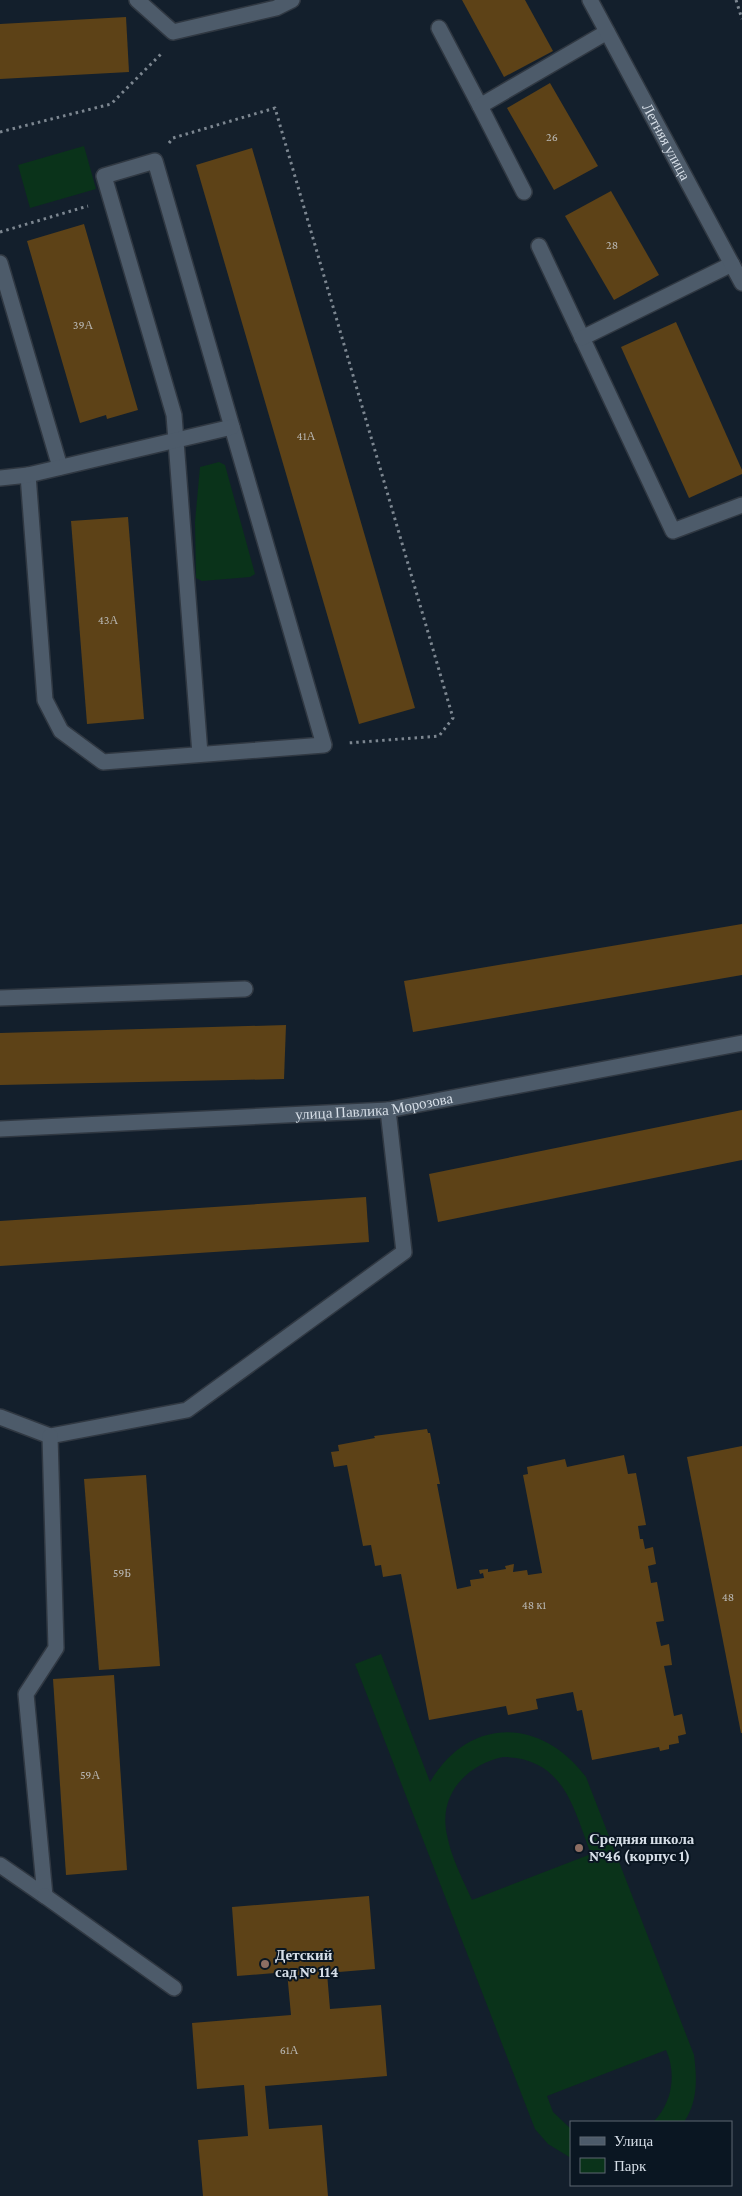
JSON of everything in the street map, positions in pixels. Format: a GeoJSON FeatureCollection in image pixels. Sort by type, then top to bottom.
{"type":"FeatureCollection","features":[{"type":"Feature","properties":{"kind":"street"},"geometry":{"type":"LineString","coordinates":[[137,0],[173,32],[276,8],[292,0]]}},
{"type":"Feature","properties":{"kind":"street","name":"Летняя улица"},"geometry":{"type":"LineString","coordinates":[[590,0],[742,283]]}},
{"type":"Feature","properties":{"kind":"street"},"geometry":{"type":"LineString","coordinates":[[438,28],[524,192]]}},
{"type":"Feature","properties":{"kind":"street"},"geometry":{"type":"LineString","coordinates":[[480,106],[607,32]]}},
{"type":"Feature","properties":{"kind":"street"},"geometry":{"type":"LineString","coordinates":[[28,474],[45,700],[61,731],[103,762],[324,745],[155,161],[104,176],[174,415],[200,754]]}},
{"type":"Feature","properties":{"kind":"street"},"geometry":{"type":"LineString","coordinates":[[539,246],[674,531],[742,505]]}},
{"type":"Feature","properties":{"kind":"street"},"geometry":{"type":"LineString","coordinates":[[0,263],[60,467]]}},
{"type":"Feature","properties":{"kind":"street"},"geometry":{"type":"LineString","coordinates":[[582,338],[732,264]]}},
{"type":"Feature","properties":{"kind":"street"},"geometry":{"type":"LineString","coordinates":[[0,478],[60,467],[232,427]]}},
{"type":"Feature","properties":{"kind":"street"},"geometry":{"type":"LineString","coordinates":[[0,998],[245,989]]}},
{"type":"Feature","properties":{"kind":"street","name":"улица Павлика Морозова"},"geometry":{"type":"LineString","coordinates":[[0,1129],[388,1110],[742,1042]]}},
{"type":"Feature","properties":{"kind":"street"},"geometry":{"type":"LineString","coordinates":[[0,1417],[50,1436],[187,1410],[404,1252],[388,1110]]}},
{"type":"Feature","properties":{"kind":"street"},"geometry":{"type":"LineString","coordinates":[[45,1896],[26,1694],[56,1648],[50,1436]]}},
{"type":"Feature","properties":{"kind":"street"},"geometry":{"type":"LineString","coordinates":[[0,1865],[174,1988]]}},
{"type":"Feature","properties":{"kind":"path"},"geometry":{"type":"LineString","coordinates":[[736,0],[742,19]]}},
{"type":"Feature","properties":{"kind":"path"},"geometry":{"type":"LineString","coordinates":[[0,132],[111,104],[186,29]]}},
{"type":"Feature","properties":{"kind":"path"},"geometry":{"type":"LineString","coordinates":[[155,161],[173,138],[275,108],[453,718],[439,736],[324,745]]}},
{"type":"Feature","properties":{"kind":"path"},"geometry":{"type":"LineString","coordinates":[[0,232],[110,200]]}},
{"type":"Feature","properties":{"kind":"green space"},"geometry":{"type":"Polygon","coordinates":[[[84,146],[96,189],[30,208],[18,165],[84,146]]]}},
{"type":"Feature","properties":{"kind":"green space"},"geometry":{"type":"Polygon","coordinates":[[[219,462],[225,465],[255,574],[250,577],[202,581],[196,578],[195,522],[200,467],[219,462]]]}},
{"type":"Feature","properties":{"kind":"green space"},"geometry":{"type":"Polygon","coordinates":[[[381,1654],[430,1782],[446,1760],[464,1745],[485,1736],[506,1732],[527,1735],[548,1743],[568,1757],[586,1777],[694,2055],[696,2072],[694,2098],[685,2121],[654,2121],[665,2107],[671,2088],[671,2069],[666,2050],[547,2096],[553,2112],[570,2128],[570,2157],[548,2144],[535,2129],[355,1664],[381,1654]],[[503,1757],[490,1761],[477,1767],[467,1775],[451,1795],[445,1820],[447,1835],[454,1860],[472,1900],[591,1854],[578,1819],[563,1788],[553,1776],[540,1766],[524,1760],[503,1757]]]}},
{"type":"Feature","properties":{"kind":"building"},"geometry":{"type":"Polygon","coordinates":[[[462,0],[525,0],[553,51],[504,77],[462,0]]]}},
{"type":"Feature","properties":{"kind":"building"},"geometry":{"type":"Polygon","coordinates":[[[126,17],[129,72],[0,79],[0,24],[126,17]]]}},
{"type":"Feature","properties":{"kind":"building"},"geometry":{"type":"Polygon","coordinates":[[[550,83],[598,166],[554,190],[507,108],[550,83]]]}},
{"type":"Feature","properties":{"kind":"building"},"geometry":{"type":"Polygon","coordinates":[[[252,148],[415,708],[359,724],[196,165],[252,148]]]}},
{"type":"Feature","properties":{"kind":"building"},"geometry":{"type":"Polygon","coordinates":[[[611,191],[659,275],[614,300],[565,216],[611,191]]]}},
{"type":"Feature","properties":{"kind":"building"},"geometry":{"type":"Polygon","coordinates":[[[84,224],[138,410],[107,419],[106,415],[80,423],[27,241],[84,224]]]}},
{"type":"Feature","properties":{"kind":"building"},"geometry":{"type":"Polygon","coordinates":[[[676,322],[742,470],[742,474],[689,498],[621,347],[676,322]]]}},
{"type":"Feature","properties":{"kind":"building"},"geometry":{"type":"Polygon","coordinates":[[[128,517],[144,719],[87,724],[71,521],[128,517]]]}},
{"type":"Feature","properties":{"kind":"building"},"geometry":{"type":"Polygon","coordinates":[[[742,924],[742,975],[413,1032],[404,981],[742,924]]]}},
{"type":"Feature","properties":{"kind":"building"},"geometry":{"type":"Polygon","coordinates":[[[286,1025],[284,1079],[0,1085],[0,1033],[286,1025]]]}},
{"type":"Feature","properties":{"kind":"building"},"geometry":{"type":"Polygon","coordinates":[[[742,1110],[742,1160],[438,1222],[429,1174],[742,1110]]]}},
{"type":"Feature","properties":{"kind":"building"},"geometry":{"type":"Polygon","coordinates":[[[366,1197],[369,1242],[0,1266],[0,1221],[366,1197]]]}},
{"type":"Feature","properties":{"kind":"building"},"geometry":{"type":"Polygon","coordinates":[[[427,1429],[428,1433],[430,1433],[440,1484],[437,1484],[457,1589],[471,1586],[470,1580],[484,1578],[483,1573],[480,1574],[479,1570],[488,1569],[488,1572],[506,1569],[505,1566],[514,1564],[513,1572],[527,1570],[528,1575],[542,1573],[523,1475],[528,1474],[527,1467],[565,1459],[567,1467],[624,1455],[628,1474],[636,1473],[646,1525],[638,1526],[640,1539],[643,1539],[645,1549],[653,1547],[656,1564],[648,1566],[651,1583],[657,1582],[664,1621],[656,1622],[661,1646],[669,1644],[672,1665],[664,1666],[674,1716],[682,1714],[686,1734],[678,1736],[679,1743],[669,1745],[669,1749],[660,1751],[659,1747],[592,1760],[582,1710],[577,1711],[573,1692],[536,1699],[538,1709],[508,1715],[506,1706],[429,1720],[401,1574],[383,1577],[381,1565],[375,1566],[371,1545],[363,1546],[347,1465],[334,1467],[331,1452],[339,1451],[338,1445],[375,1438],[374,1436],[427,1429]]]}},
{"type":"Feature","properties":{"kind":"building"},"geometry":{"type":"Polygon","coordinates":[[[742,1446],[742,1733],[741,1733],[687,1457],[742,1446]]]}},
{"type":"Feature","properties":{"kind":"building"},"geometry":{"type":"Polygon","coordinates":[[[146,1475],[160,1666],[99,1670],[84,1479],[146,1475]]]}},
{"type":"Feature","properties":{"kind":"building"},"geometry":{"type":"Polygon","coordinates":[[[114,1675],[127,1870],[66,1875],[53,1679],[114,1675]]]}},
{"type":"Feature","properties":{"kind":"building"},"geometry":{"type":"Polygon","coordinates":[[[369,1896],[375,1969],[327,1973],[330,2009],[381,2005],[387,2076],[265,2086],[269,2129],[322,2125],[328,2196],[203,2196],[198,2140],[248,2136],[244,2085],[197,2089],[192,2023],[291,2015],[287,1972],[237,1976],[232,1907],[369,1896]]]}},
{"type":"Feature","properties":{"kind":"place","name":"Средняя школа №46 (корпус 1)"},"geometry":{"type":"Point","coordinates":[579,1848]}},
{"type":"Feature","properties":{"kind":"place","name":"Детский сад № 114"},"geometry":{"type":"Point","coordinates":[265,1964]}}]}
